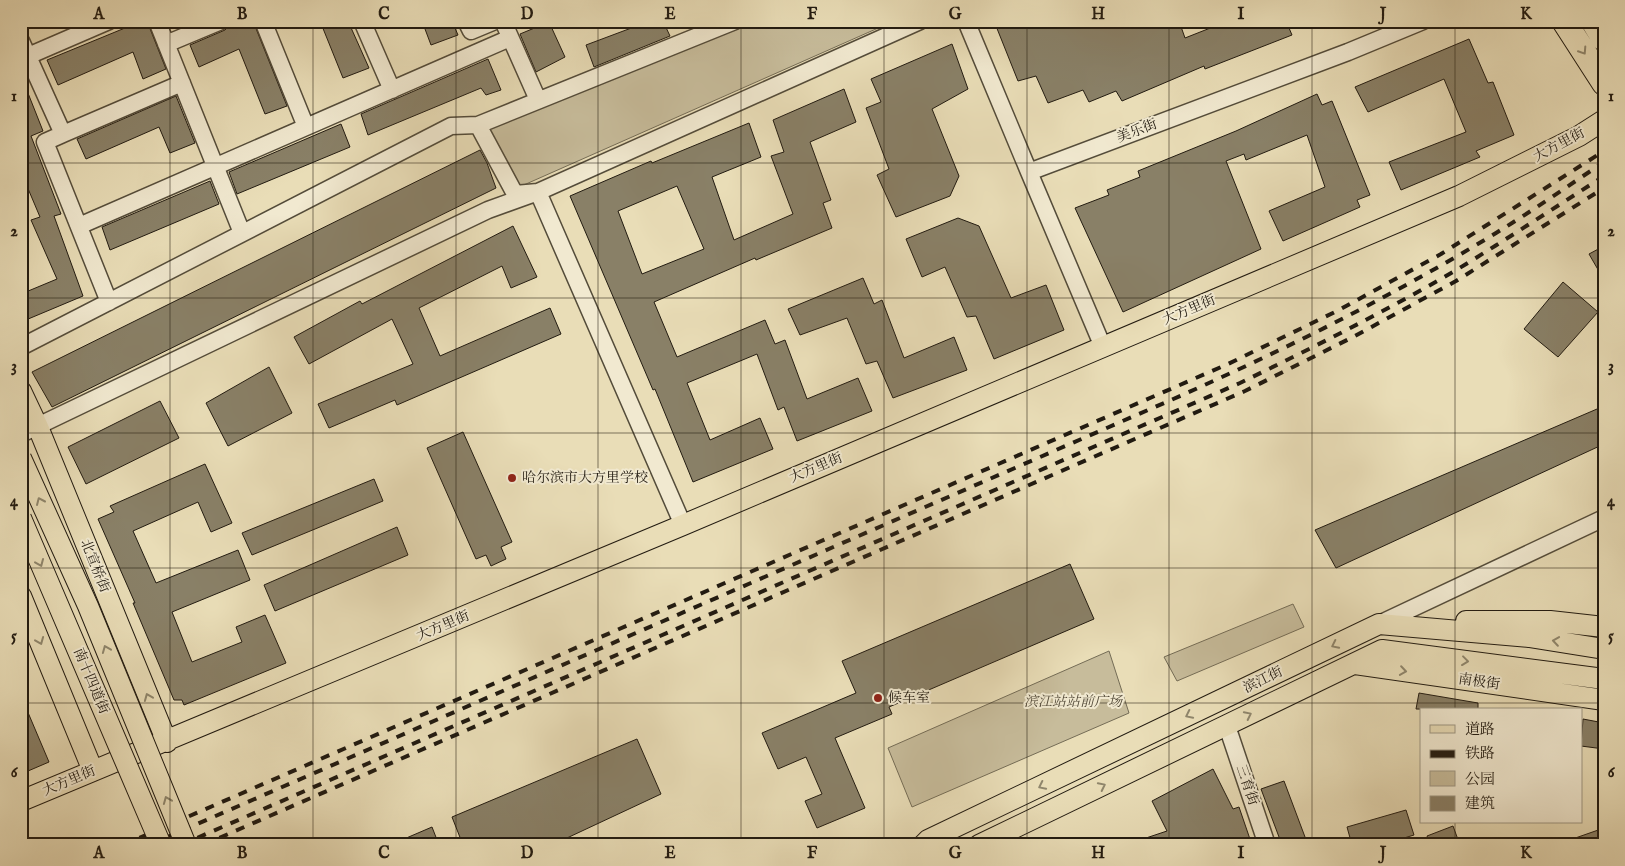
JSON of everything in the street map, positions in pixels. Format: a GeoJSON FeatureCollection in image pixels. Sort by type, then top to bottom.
{"type":"FeatureCollection","features":[{"type":"Feature","properties":{"kind":"highway"},"geometry":{"type":"LineString","coordinates":[[1564,21],[1603,82]]}},
{"type":"Feature","properties":{"kind":"highway"},"geometry":{"type":"LineString","coordinates":[[1593,21],[1604,39]]}},
{"type":"Feature","properties":{"kind":"main road","name":"大方里街"},"geometry":{"type":"LineString","coordinates":[[1101,343],[1498,171],[1570,132],[1604,110]]}},
{"type":"Feature","properties":{"kind":"main road","name":"大方里街"},"geometry":{"type":"LineString","coordinates":[[21,789],[91,765],[165,736],[1101,343],[1459,196],[1579,136],[1604,120]]}},
{"type":"Feature","properties":{"kind":"main road","name":"北宣桥街"},"geometry":{"type":"LineString","coordinates":[[21,390],[30,431],[165,736]]}},
{"type":"Feature","properties":{"kind":"main road"},"geometry":{"type":"LineString","coordinates":[[21,458],[88,606],[186,845]]}},
{"type":"Feature","properties":{"kind":"main road","name":"南十四道街"},"geometry":{"type":"LineString","coordinates":[[21,518],[161,845]]}},
{"type":"Feature","properties":{"kind":"main road"},"geometry":{"type":"LineString","coordinates":[[21,596],[91,765]]}},
{"type":"Feature","properties":{"kind":"main road"},"geometry":{"type":"LineString","coordinates":[[1407,628],[1476,620],[1550,621],[1604,627]]}},
{"type":"Feature","properties":{"kind":"main road"},"geometry":{"type":"LineString","coordinates":[[1379,624],[1530,638],[1604,648]]}},
{"type":"Feature","properties":{"kind":"main road","name":"滨江街"},"geometry":{"type":"LineString","coordinates":[[923,845],[937,836],[1379,624]]}},
{"type":"Feature","properties":{"kind":"main road","name":"滨江街"},"geometry":{"type":"LineString","coordinates":[[979,845],[1382,650]]}},
{"type":"Feature","properties":{"kind":"main road","name":"南极街"},"geometry":{"type":"LineString","coordinates":[[1382,650],[1604,679]]}},
{"type":"Feature","properties":{"kind":"main road","name":"南极街"},"geometry":{"type":"LineString","coordinates":[[1355,664],[1604,700]]}},
{"type":"Feature","properties":{"kind":"main road","name":"大方里街"},"geometry":{"type":"LineString","coordinates":[[21,801],[91,765]]}},
{"type":"Feature","properties":{"kind":"street"},"geometry":{"type":"LineString","coordinates":[[28,56],[109,21]]}},
{"type":"Feature","properties":{"kind":"street"},"geometry":{"type":"LineString","coordinates":[[157,21],[242,233]]}},
{"type":"Feature","properties":{"kind":"street"},"geometry":{"type":"LineString","coordinates":[[166,44],[221,21]]}},
{"type":"Feature","properties":{"kind":"street"},"geometry":{"type":"LineString","coordinates":[[263,21],[306,127]]}},
{"type":"Feature","properties":{"kind":"street"},"geometry":{"type":"LineString","coordinates":[[362,21],[392,90]]}},
{"type":"Feature","properties":{"kind":"street"},"geometry":{"type":"LineString","coordinates":[[21,347],[451,126],[478,125],[735,21]]}},
{"type":"Feature","properties":{"kind":"street"},"geometry":{"type":"LineString","coordinates":[[30,431],[488,210],[538,192],[920,21]]}},
{"type":"Feature","properties":{"kind":"street"},"geometry":{"type":"LineString","coordinates":[[966,21],[1101,343]]}},
{"type":"Feature","properties":{"kind":"street","name":"美乐街"},"geometry":{"type":"LineString","coordinates":[[1029,172],[1348,52],[1423,21]]}},
{"type":"Feature","properties":{"kind":"street"},"geometry":{"type":"LineString","coordinates":[[479,52],[468,26],[507,26]]}},
{"type":"Feature","properties":{"kind":"street"},"geometry":{"type":"LineString","coordinates":[[507,26],[538,100]]}},
{"type":"Feature","properties":{"kind":"street"},"geometry":{"type":"LineString","coordinates":[[79,226],[479,52],[507,26]]}},
{"type":"Feature","properties":{"kind":"street"},"geometry":{"type":"LineString","coordinates":[[21,41],[62,134]]}},
{"type":"Feature","properties":{"kind":"street"},"geometry":{"type":"LineString","coordinates":[[109,302],[45,142],[182,83]]}},
{"type":"Feature","properties":{"kind":"street"},"geometry":{"type":"LineString","coordinates":[[478,125],[515,194],[538,192]]}},
{"type":"Feature","properties":{"kind":"street"},"geometry":{"type":"LineString","coordinates":[[538,192],[680,520]]}},
{"type":"Feature","properties":{"kind":"street","name":"滨江街"},"geometry":{"type":"LineString","coordinates":[[1379,624],[1604,518]]}},
{"type":"Feature","properties":{"kind":"street","name":"三育街"},"geometry":{"type":"LineString","coordinates":[[1226,726],[1267,845]]}},
{"type":"Feature","properties":{"kind":"green space"},"geometry":{"type":"Polygon","coordinates":[[[751,21],[894,21],[517,188],[489,128],[751,21]]]}},
{"type":"Feature","properties":{"kind":"green space"},"geometry":{"type":"Polygon","coordinates":[[[1293,604],[1304,627],[1177,681],[1164,657],[1293,604]]]}},
{"type":"Feature","properties":{"kind":"green space","name":"滨江站站前广场"},"geometry":{"type":"Polygon","coordinates":[[[1109,651],[1129,713],[912,807],[888,748],[1109,651]]]}},
{"type":"Feature","properties":{"kind":"building"},"geometry":{"type":"Polygon","coordinates":[[[142,21],[147,21],[166,69],[143,79],[133,52],[58,85],[47,60],[142,21]]]}},
{"type":"Feature","properties":{"kind":"building"},"geometry":{"type":"Polygon","coordinates":[[[239,21],[253,21],[287,106],[265,114],[239,49],[199,67],[190,45],[225,30],[230,25],[239,21]]]}},
{"type":"Feature","properties":{"kind":"building"},"geometry":{"type":"Polygon","coordinates":[[[320,21],[348,21],[369,68],[343,78],[320,21]]]}},
{"type":"Feature","properties":{"kind":"building"},"geometry":{"type":"Polygon","coordinates":[[[422,21],[452,21],[458,35],[431,45],[422,21]]]}},
{"type":"Feature","properties":{"kind":"building"},"geometry":{"type":"Polygon","coordinates":[[[650,21],[663,21],[670,36],[594,67],[586,45],[650,21]]]}},
{"type":"Feature","properties":{"kind":"building"},"geometry":{"type":"Polygon","coordinates":[[[994,21],[1179,21],[1185,38],[1228,21],[1286,21],[1292,35],[1205,69],[1204,66],[1122,101],[1116,91],[1089,102],[1083,90],[1048,103],[1036,76],[1018,81],[994,21]]]}},
{"type":"Feature","properties":{"kind":"building"},"geometry":{"type":"Polygon","coordinates":[[[549,22],[565,57],[536,72],[520,34],[549,22]]]}},
{"type":"Feature","properties":{"kind":"building"},"geometry":{"type":"Polygon","coordinates":[[[1469,39],[1488,83],[1493,82],[1514,135],[1476,151],[1480,157],[1401,190],[1389,162],[1466,132],[1444,79],[1368,112],[1355,87],[1469,39]]]}},
{"type":"Feature","properties":{"kind":"building"},"geometry":{"type":"Polygon","coordinates":[[[952,44],[968,89],[932,109],[959,176],[950,196],[896,217],[877,175],[889,169],[866,108],[881,102],[871,79],[952,44]]]}},
{"type":"Feature","properties":{"kind":"building"},"geometry":{"type":"Polygon","coordinates":[[[488,59],[501,90],[486,95],[481,88],[368,135],[361,114],[488,59]]]}},
{"type":"Feature","properties":{"kind":"building"},"geometry":{"type":"Polygon","coordinates":[[[22,78],[43,131],[31,136],[61,214],[54,216],[83,296],[21,322],[21,294],[57,279],[31,220],[40,217],[21,172],[22,78]]]}},
{"type":"Feature","properties":{"kind":"building"},"geometry":{"type":"Polygon","coordinates":[[[844,89],[856,122],[810,142],[831,200],[823,203],[832,228],[756,260],[755,258],[654,302],[677,357],[765,320],[775,344],[785,340],[807,399],[858,378],[872,411],[797,441],[784,407],[778,410],[757,354],[687,383],[710,440],[760,418],[773,449],[693,482],[655,389],[653,390],[570,196],[651,161],[652,163],[749,123],[761,157],[712,177],[734,240],[793,214],[771,156],[784,152],[773,120],[844,89]],[[677,186],[618,211],[642,274],[704,249],[677,186]]]}},
{"type":"Feature","properties":{"kind":"building"},"geometry":{"type":"Polygon","coordinates":[[[1317,94],[1322,105],[1332,101],[1370,195],[1357,200],[1360,207],[1283,241],[1269,211],[1325,187],[1307,135],[1246,160],[1244,154],[1226,161],[1261,249],[1123,312],[1075,208],[1109,195],[1107,190],[1140,177],[1138,171],[1236,131],[1317,94]]]}},
{"type":"Feature","properties":{"kind":"building"},"geometry":{"type":"Polygon","coordinates":[[[176,96],[195,143],[170,153],[159,127],[86,159],[77,139],[176,96]]]}},
{"type":"Feature","properties":{"kind":"building"},"geometry":{"type":"Polygon","coordinates":[[[341,124],[350,147],[237,194],[229,172],[341,124]]]}},
{"type":"Feature","properties":{"kind":"building"},"geometry":{"type":"Polygon","coordinates":[[[480,150],[496,188],[52,407],[32,372],[480,150]]]}},
{"type":"Feature","properties":{"kind":"building"},"geometry":{"type":"Polygon","coordinates":[[[210,181],[219,204],[110,250],[102,227],[210,181]]]}},
{"type":"Feature","properties":{"kind":"building"},"geometry":{"type":"Polygon","coordinates":[[[958,218],[979,226],[1011,298],[1046,285],[1064,330],[994,359],[976,316],[967,317],[945,267],[922,277],[906,239],[958,218]]]}},
{"type":"Feature","properties":{"kind":"building"},"geometry":{"type":"Polygon","coordinates":[[[513,226],[537,277],[511,288],[502,266],[419,308],[440,356],[550,308],[561,334],[397,405],[395,400],[329,428],[318,404],[413,364],[392,319],[309,364],[294,337],[360,301],[362,304],[513,226]]]}},
{"type":"Feature","properties":{"kind":"building"},"geometry":{"type":"Polygon","coordinates":[[[1604,246],[1604,280],[1589,254],[1604,246]]]}},
{"type":"Feature","properties":{"kind":"building"},"geometry":{"type":"Polygon","coordinates":[[[863,278],[874,304],[882,300],[904,358],[954,337],[967,370],[893,398],[877,361],[866,364],[847,318],[800,335],[788,309],[863,278]]]}},
{"type":"Feature","properties":{"kind":"building"},"geometry":{"type":"Polygon","coordinates":[[[1563,282],[1598,312],[1558,357],[1524,329],[1563,282]]]}},
{"type":"Feature","properties":{"kind":"building"},"geometry":{"type":"Polygon","coordinates":[[[269,367],[292,413],[228,446],[206,403],[269,367]]]}},
{"type":"Feature","properties":{"kind":"building"},"geometry":{"type":"Polygon","coordinates":[[[160,401],[179,438],[86,484],[68,447],[160,401]]]}},
{"type":"Feature","properties":{"kind":"building"},"geometry":{"type":"Polygon","coordinates":[[[1604,406],[1604,444],[1336,568],[1315,530],[1604,406]]]}},
{"type":"Feature","properties":{"kind":"building"},"geometry":{"type":"Polygon","coordinates":[[[463,432],[512,542],[501,547],[506,559],[491,566],[486,555],[476,559],[427,448],[463,432]]]}},
{"type":"Feature","properties":{"kind":"building"},"geometry":{"type":"Polygon","coordinates":[[[205,464],[232,523],[211,532],[198,502],[133,531],[156,583],[238,550],[250,580],[172,612],[192,662],[242,642],[236,627],[265,615],[286,663],[184,705],[182,700],[174,700],[133,603],[135,603],[98,519],[114,512],[110,506],[205,464]]]}},
{"type":"Feature","properties":{"kind":"building"},"geometry":{"type":"Polygon","coordinates":[[[374,479],[383,501],[252,555],[242,533],[374,479]]]}},
{"type":"Feature","properties":{"kind":"building"},"geometry":{"type":"Polygon","coordinates":[[[397,527],[408,555],[275,611],[264,585],[397,527]]]}},
{"type":"Feature","properties":{"kind":"building","name":"候车室"},"geometry":{"type":"Polygon","coordinates":[[[1070,564],[1094,619],[889,707],[892,714],[835,738],[865,808],[817,828],[805,801],[822,794],[806,757],[778,769],[762,733],[856,693],[842,661],[1070,564]]]}},
{"type":"Feature","properties":{"kind":"building"},"geometry":{"type":"Polygon","coordinates":[[[1419,693],[1478,703],[1478,708],[1416,709],[1419,693]]]}},
{"type":"Feature","properties":{"kind":"building"},"geometry":{"type":"Polygon","coordinates":[[[21,696],[49,762],[21,774],[21,696]]]}},
{"type":"Feature","properties":{"kind":"building"},"geometry":{"type":"Polygon","coordinates":[[[1583,719],[1604,723],[1604,749],[1582,746],[1583,719]]]}},
{"type":"Feature","properties":{"kind":"building"},"geometry":{"type":"Polygon","coordinates":[[[637,739],[661,794],[552,845],[463,845],[452,817],[637,739]]]}},
{"type":"Feature","properties":{"kind":"building"},"geometry":{"type":"Polygon","coordinates":[[[1213,769],[1233,809],[1239,807],[1252,845],[1132,845],[1131,843],[1167,831],[1152,801],[1213,769]]]}},
{"type":"Feature","properties":{"kind":"building"},"geometry":{"type":"Polygon","coordinates":[[[1284,781],[1308,845],[1282,845],[1261,789],[1284,781]]]}},
{"type":"Feature","properties":{"kind":"building"},"geometry":{"type":"Polygon","coordinates":[[[1406,810],[1414,835],[1381,845],[1352,845],[1347,827],[1406,810]]]}},
{"type":"Feature","properties":{"kind":"building"},"geometry":{"type":"Polygon","coordinates":[[[1453,826],[1460,845],[1430,845],[1427,836],[1453,826]]]}},
{"type":"Feature","properties":{"kind":"building"},"geometry":{"type":"Polygon","coordinates":[[[432,827],[439,845],[390,845],[432,827]]]}},
{"type":"Feature","properties":{"kind":"building"},"geometry":{"type":"Polygon","coordinates":[[[1604,828],[1604,845],[1562,845],[1561,843],[1604,828]]]}},
{"type":"Feature","properties":{"kind":"railway"},"geometry":{"type":"LineString","coordinates":[[123,845],[1228,364],[1339,310],[1441,254],[1604,151]]}},
{"type":"Feature","properties":{"kind":"railway"},"geometry":{"type":"LineString","coordinates":[[149,845],[1171,400],[1254,362],[1336,322],[1456,257],[1523,216],[1604,162]]}},
{"type":"Feature","properties":{"kind":"railway"},"geometry":{"type":"LineString","coordinates":[[181,845],[1240,383],[1427,287],[1604,176]]}},
{"type":"Feature","properties":{"kind":"railway"},"geometry":{"type":"LineString","coordinates":[[203,845],[1245,391],[1353,337],[1456,281],[1604,188]]}},
{"type":"Feature","properties":{"kind":"place","name":"哈尔滨市大方里学校"},"geometry":{"type":"Point","coordinates":[512,478]}},
{"type":"Feature","properties":{"kind":"place","name":"候车室"},"geometry":{"type":"Point","coordinates":[878,698]}}]}
